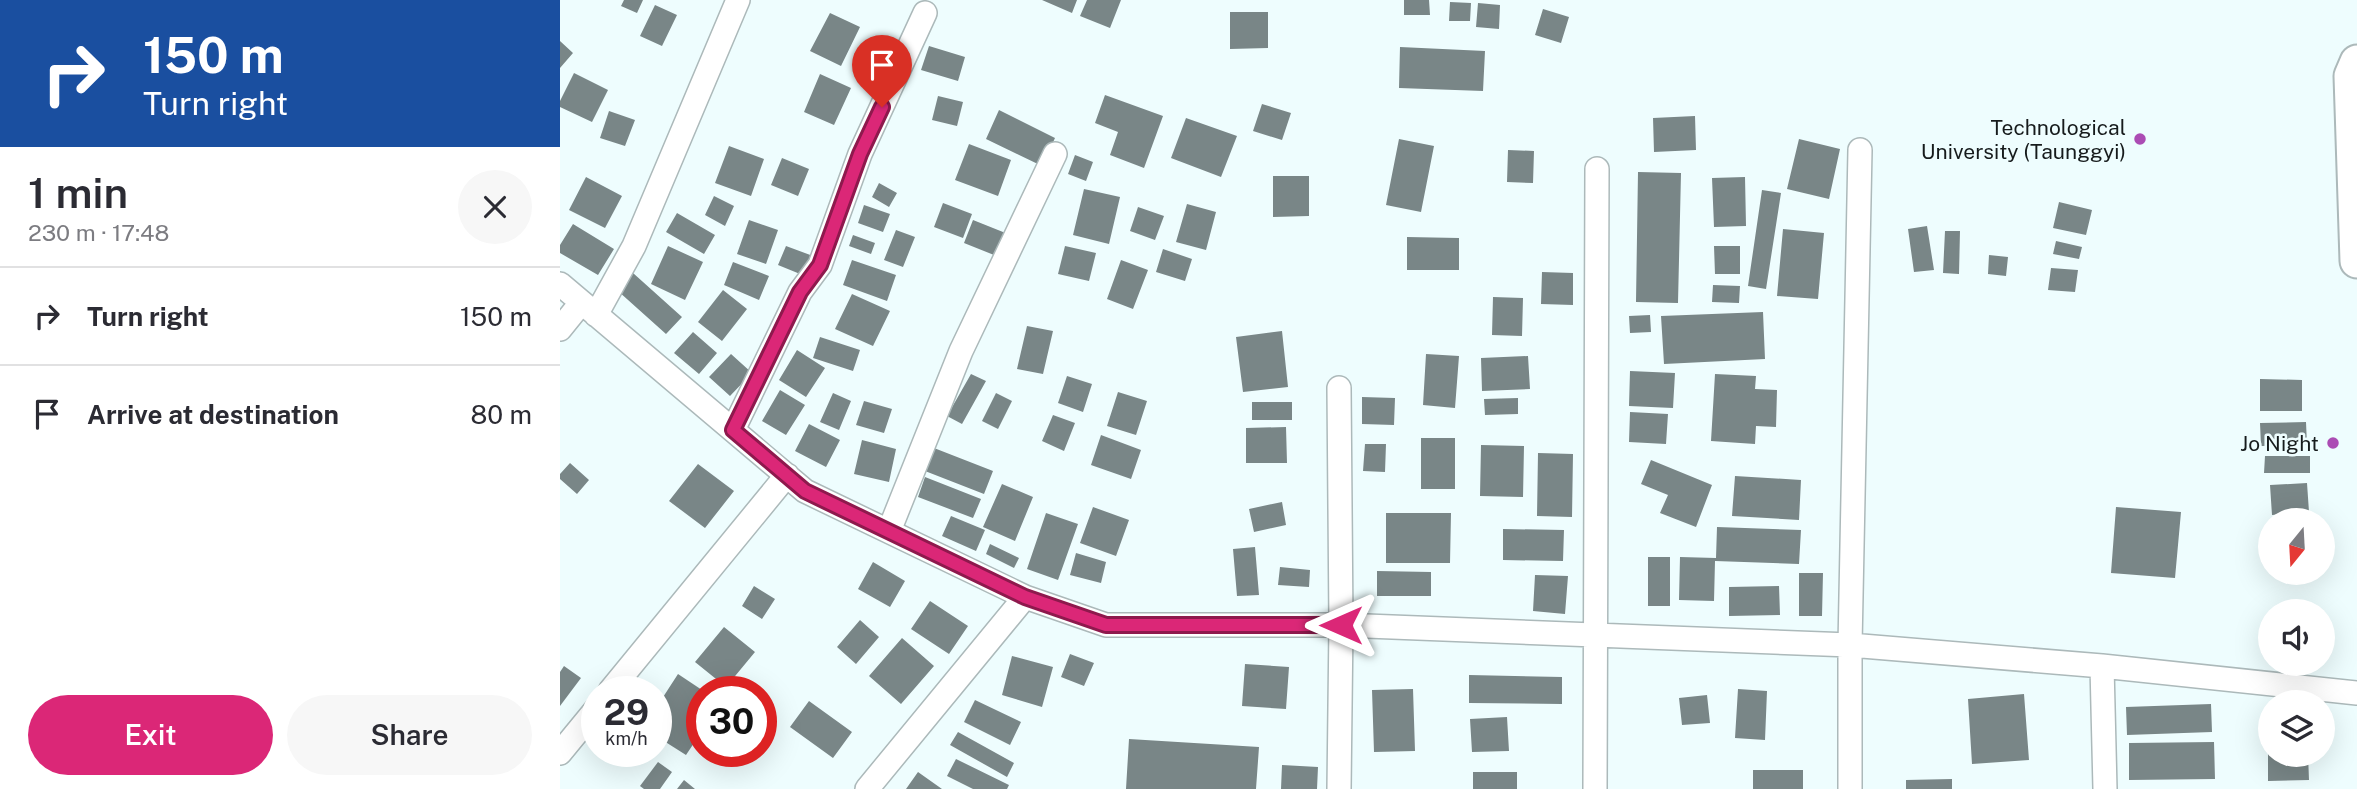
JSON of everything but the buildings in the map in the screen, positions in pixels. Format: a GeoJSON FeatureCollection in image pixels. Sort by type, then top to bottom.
{"type":"FeatureCollection","features":[{"type":"Feature","properties":{"kind":"main road"},"geometry":{"type":"LineString","coordinates":[[2355,72],[2357,261]]}},
{"type":"Feature","properties":{"kind":"street"},"geometry":{"type":"LineString","coordinates":[[560,329],[589,309],[634,246],[738,0]]}},
{"type":"Feature","properties":{"kind":"street"},"geometry":{"type":"LineString","coordinates":[[733,430],[800,292],[820,265],[860,154],[925,13]]}},
{"type":"Feature","properties":{"kind":"street"},"geometry":{"type":"LineString","coordinates":[[1850,789],[1850,645],[1860,150]]}},
{"type":"Feature","properties":{"kind":"street"},"geometry":{"type":"LineString","coordinates":[[889,531],[961,351],[1055,153]]}},
{"type":"Feature","properties":{"kind":"street"},"geometry":{"type":"LineString","coordinates":[[1595,789],[1597,169]]}},
{"type":"Feature","properties":{"kind":"street"},"geometry":{"type":"LineString","coordinates":[[560,285],[805,491],[1025,597],[1106,625],[1341,625],[1850,645],[2102,666],[2357,693]]}},
{"type":"Feature","properties":{"kind":"street"},"geometry":{"type":"LineString","coordinates":[[1339,388],[1339,789]]}},
{"type":"Feature","properties":{"kind":"street"},"geometry":{"type":"LineString","coordinates":[[622,676],[786,475]]}},
{"type":"Feature","properties":{"kind":"street"},"geometry":{"type":"LineString","coordinates":[[867,789],[1025,597]]}},
{"type":"Feature","properties":{"kind":"street"},"geometry":{"type":"LineString","coordinates":[[2102,666],[2105,789]]}},
{"type":"Feature","properties":{"kind":"street"},"geometry":{"type":"LineString","coordinates":[[560,753],[581,727]]}},
{"type":"Feature","properties":{"kind":"place","name":"Technological University (Taunggyi)"},"geometry":{"type":"Point","coordinates":[2140,139]}},
{"type":"Feature","properties":{"kind":"place","name":"Jo Night"},"geometry":{"type":"Point","coordinates":[2333,443]}},
{"type":"Feature","properties":{"kind":"route"},"geometry":{"type":"LineString","coordinates":[[882,107],[860,154],[820,265],[800,292],[733,430],[805,491],[1025,597],[1106,625],[1341,625]]}}]}
